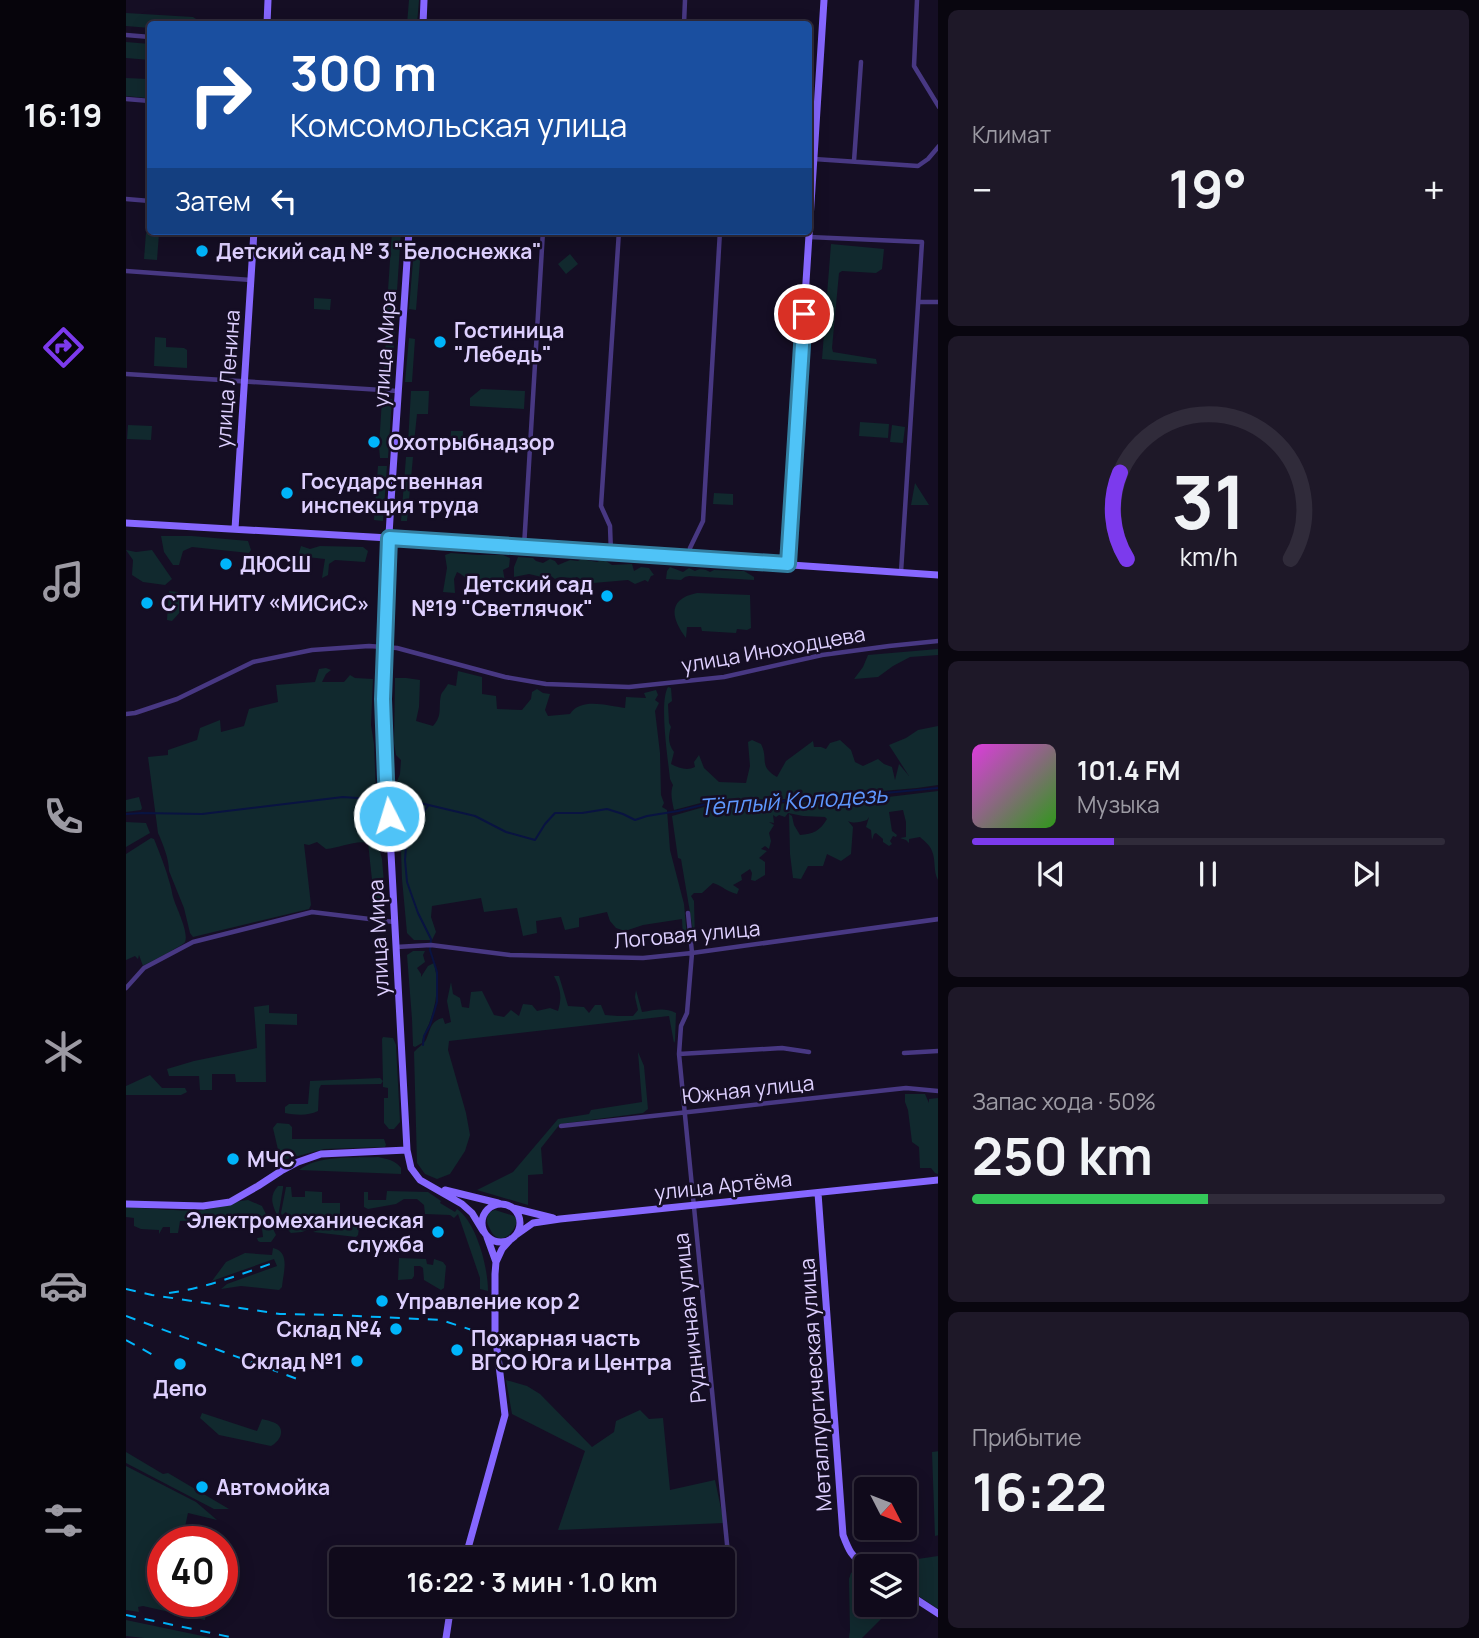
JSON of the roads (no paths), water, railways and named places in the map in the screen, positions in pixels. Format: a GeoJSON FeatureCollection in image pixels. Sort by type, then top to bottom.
{"type":"FeatureCollection","features":[{"type":"Feature","properties":{"kind":"street"},"geometry":{"type":"LineString","coordinates":[[267,21],[268,0]]}},
{"type":"Feature","properties":{"kind":"street"},"geometry":{"type":"LineString","coordinates":[[423,21],[424,0]]}},
{"type":"Feature","properties":{"kind":"street"},"geometry":{"type":"LineString","coordinates":[[684,21],[685,0]]}},
{"type":"Feature","properties":{"kind":"street"},"geometry":{"type":"LineString","coordinates":[[812,186],[824,0]]}},
{"type":"Feature","properties":{"kind":"street"},"geometry":{"type":"LineString","coordinates":[[917,0],[914,66],[938,107]]}},
{"type":"Feature","properties":{"kind":"street"},"geometry":{"type":"LineString","coordinates":[[126,35],[147,37]]}},
{"type":"Feature","properties":{"kind":"street"},"geometry":{"type":"LineString","coordinates":[[854,161],[861,62]]}},
{"type":"Feature","properties":{"kind":"street"},"geometry":{"type":"LineString","coordinates":[[126,99],[147,101]]}},
{"type":"Feature","properties":{"kind":"street"},"geometry":{"type":"LineString","coordinates":[[814,159],[918,166],[928,159],[938,146]]}},
{"type":"Feature","properties":{"kind":"street"},"geometry":{"type":"LineString","coordinates":[[126,199],[147,201]]}},
{"type":"Feature","properties":{"kind":"street","name":"улица Ленина"},"geometry":{"type":"LineString","coordinates":[[235,529],[254,235]]}},
{"type":"Feature","properties":{"kind":"street","name":"улица Мира"},"geometry":{"type":"LineString","coordinates":[[409,235],[389,538],[383,699],[407,1150],[411,1168],[420,1180],[472,1213],[485,1233],[496,1262]]}},
{"type":"Feature","properties":{"kind":"street"},"geometry":{"type":"LineString","coordinates":[[524,547],[543,235]]}},
{"type":"Feature","properties":{"kind":"street"},"geometry":{"type":"LineString","coordinates":[[611,552],[610,526],[601,506],[619,235]]}},
{"type":"Feature","properties":{"kind":"street"},"geometry":{"type":"LineString","coordinates":[[689,558],[704,522],[720,235]]}},
{"type":"Feature","properties":{"kind":"street"},"geometry":{"type":"LineString","coordinates":[[788,564],[809,237],[922,242],[901,572]]}},
{"type":"Feature","properties":{"kind":"street"},"geometry":{"type":"LineString","coordinates":[[126,271],[251,280]]}},
{"type":"Feature","properties":{"kind":"street"},"geometry":{"type":"LineString","coordinates":[[919,302],[938,302]]}},
{"type":"Feature","properties":{"kind":"street"},"geometry":{"type":"LineString","coordinates":[[126,374],[399,391]]}},
{"type":"Feature","properties":{"kind":"street"},"geometry":{"type":"LineString","coordinates":[[126,523],[938,575]]}},
{"type":"Feature","properties":{"kind":"street","name":"улица Иноходцева"},"geometry":{"type":"LineString","coordinates":[[126,714],[177,699],[253,662],[312,650],[369,646],[397,648],[505,677],[546,684],[629,687],[724,677],[822,655],[938,641]]}},
{"type":"Feature","properties":{"kind":"street"},"geometry":{"type":"LineString","coordinates":[[126,988],[144,968],[193,942],[312,912],[394,922]]}},
{"type":"Feature","properties":{"kind":"street","name":"Рудничная улица"},"geometry":{"type":"LineString","coordinates":[[688,913],[692,953],[687,1013],[681,1026],[679,1054],[727,1547]]}},
{"type":"Feature","properties":{"kind":"street","name":"Логовая улица"},"geometry":{"type":"LineString","coordinates":[[396,947],[429,945],[510,955],[643,958],[938,919]]}},
{"type":"Feature","properties":{"kind":"street"},"geometry":{"type":"LineString","coordinates":[[679,1054],[782,1048],[809,1052]]}},
{"type":"Feature","properties":{"kind":"street"},"geometry":{"type":"LineString","coordinates":[[904,1053],[938,1051]]}},
{"type":"Feature","properties":{"kind":"street","name":"Южная улица"},"geometry":{"type":"LineString","coordinates":[[561,1126],[906,1088],[938,1091]]}},
{"type":"Feature","properties":{"kind":"street"},"geometry":{"type":"LineString","coordinates":[[126,1204],[203,1206],[230,1202],[298,1162],[321,1154],[407,1150]]}},
{"type":"Feature","properties":{"kind":"street","name":"улица Артёма"},"geometry":{"type":"LineString","coordinates":[[513,1237],[533,1223],[560,1219],[938,1180]]}},
{"type":"Feature","properties":{"kind":"street"},"geometry":{"type":"LineString","coordinates":[[434,1187],[560,1219]]}},
{"type":"Feature","properties":{"kind":"street","name":"Металлургическая улица"},"geometry":{"type":"LineString","coordinates":[[818,1193],[843,1535],[854,1559]]}},
{"type":"Feature","properties":{"kind":"street"},"geometry":{"type":"LineString","coordinates":[[468,1547],[505,1415],[495,1332],[496,1262],[502,1249],[513,1237],[520,1223],[516,1212],[509,1206],[494,1205],[485,1213],[482,1225],[485,1233],[498,1242],[513,1237]]}},
{"type":"Feature","properties":{"kind":"street"},"geometry":{"type":"LineString","coordinates":[[917,1600],[938,1614]]}},
{"type":"Feature","properties":{"kind":"street"},"geometry":{"type":"LineString","coordinates":[[446,1638],[450,1617]]}},
{"type":"Feature","properties":{"kind":"waterway","name":"Тёплый Колодезь"},"geometry":{"type":"LineString","coordinates":[[391,801],[416,802],[475,816],[506,832],[535,840],[555,813],[607,809],[635,820],[719,801],[800,801],[938,788]]}},
{"type":"Feature","properties":{"kind":"waterway","name":"Тёплый Колодезь"},"geometry":{"type":"LineString","coordinates":[[126,814],[202,814],[343,797],[385,800]]}},
{"type":"Feature","properties":{"kind":"waterway"},"geometry":{"type":"LineString","coordinates":[[423,1045],[437,1002],[437,972],[430,950],[431,939],[407,882],[405,860],[407,833],[428,806]]}},
{"type":"Feature","properties":{"kind":"railway"},"geometry":{"type":"LineString","coordinates":[[169,1293],[209,1284],[273,1263]]}},
{"type":"Feature","properties":{"kind":"railway"},"geometry":{"type":"LineString","coordinates":[[126,1289],[280,1314],[441,1320],[515,1344]]}},
{"type":"Feature","properties":{"kind":"railway"},"geometry":{"type":"LineString","coordinates":[[126,1316],[300,1380]]}},
{"type":"Feature","properties":{"kind":"railway"},"geometry":{"type":"LineString","coordinates":[[126,1340],[153,1355]]}},
{"type":"Feature","properties":{"kind":"railway"},"geometry":{"type":"LineString","coordinates":[[126,1615],[235,1638]]}},
{"type":"Feature","properties":{"kind":"place","name":"Детский сад № 3 \"Белоснежка\""},"geometry":{"type":"Point","coordinates":[202,251]}},
{"type":"Feature","properties":{"kind":"place","name":"Гостиница \"Лебедь\""},"geometry":{"type":"Point","coordinates":[440,342]}},
{"type":"Feature","properties":{"kind":"place","name":"Охотрыбнадзор"},"geometry":{"type":"Point","coordinates":[374,442]}},
{"type":"Feature","properties":{"kind":"place","name":"Государственная инспекция труда"},"geometry":{"type":"Point","coordinates":[287,493]}},
{"type":"Feature","properties":{"kind":"place","name":"ДЮСШ"},"geometry":{"type":"Point","coordinates":[226,564]}},
{"type":"Feature","properties":{"kind":"place","name":"Детский сад №19 \"Светлячок\""},"geometry":{"type":"Point","coordinates":[607,596]}},
{"type":"Feature","properties":{"kind":"place","name":"СТИ НИТУ «МИСиС»"},"geometry":{"type":"Point","coordinates":[147,603]}},
{"type":"Feature","properties":{"kind":"place","name":"МЧС"},"geometry":{"type":"Point","coordinates":[233,1159]}},
{"type":"Feature","properties":{"kind":"place","name":"Электромеханическая служба"},"geometry":{"type":"Point","coordinates":[438,1232]}},
{"type":"Feature","properties":{"kind":"place","name":"Управление кор 2"},"geometry":{"type":"Point","coordinates":[382,1301]}},
{"type":"Feature","properties":{"kind":"place","name":"Склад №4"},"geometry":{"type":"Point","coordinates":[396,1329]}},
{"type":"Feature","properties":{"kind":"place","name":"Пожарная часть ВГСО Юга и Центра"},"geometry":{"type":"Point","coordinates":[457,1350]}},
{"type":"Feature","properties":{"kind":"place","name":"Склад №1"},"geometry":{"type":"Point","coordinates":[357,1361]}},
{"type":"Feature","properties":{"kind":"place","name":"Депо"},"geometry":{"type":"Point","coordinates":[180,1364]}},
{"type":"Feature","properties":{"kind":"place","name":"Автомойка"},"geometry":{"type":"Point","coordinates":[202,1487]}}]}
